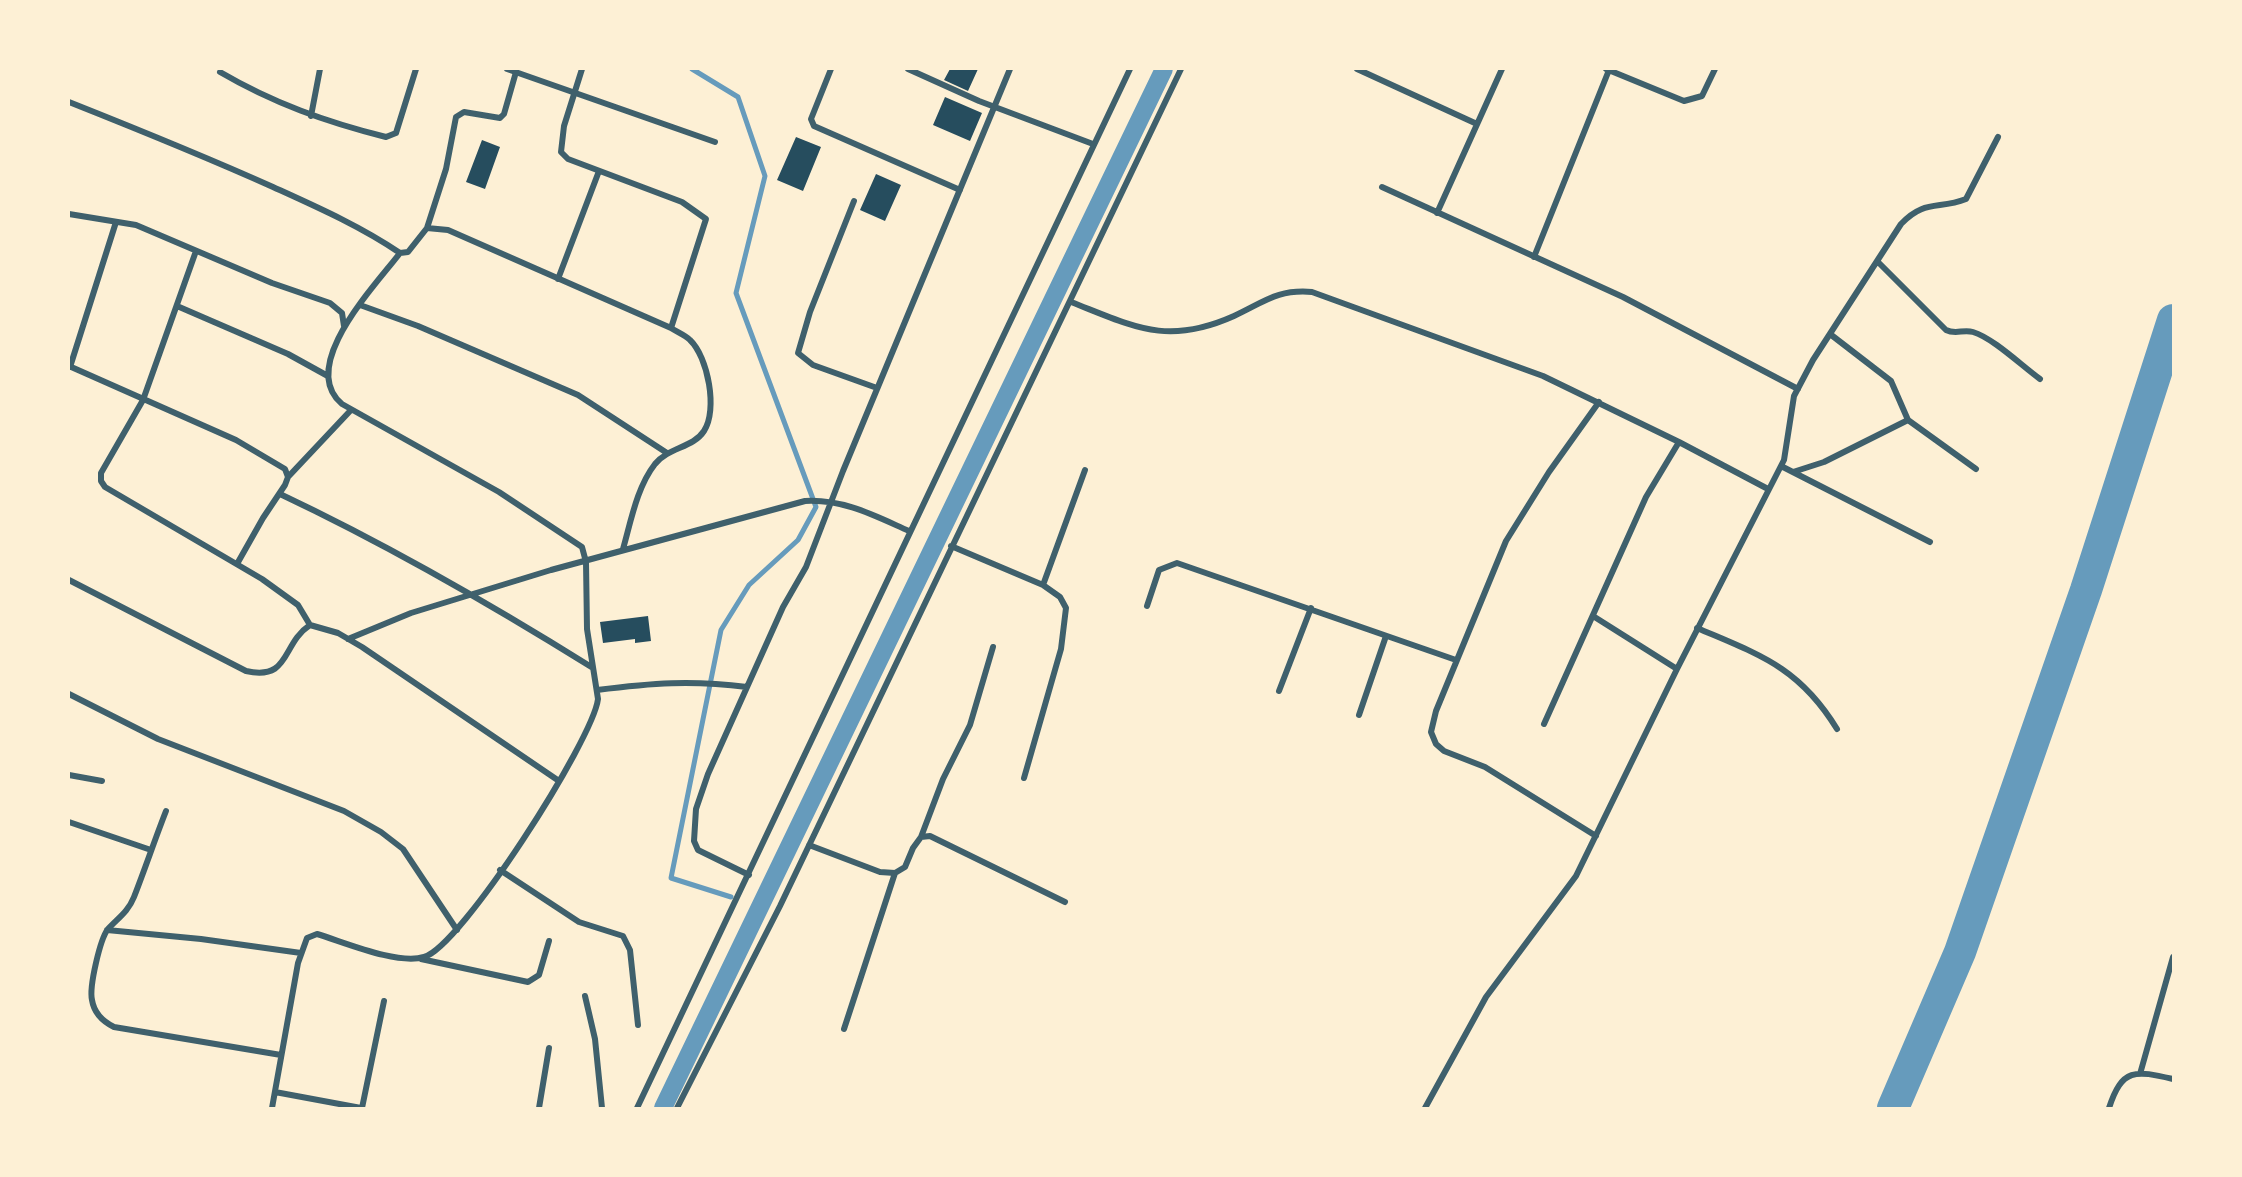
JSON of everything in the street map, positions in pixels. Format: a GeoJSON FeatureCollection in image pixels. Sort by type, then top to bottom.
{"type":"FeatureCollection","features":[{"type":"Feature","properties":{"kind":"street"},"geometry":{"type":"LineString","coordinates":[[311,116],[320,69]]}},
{"type":"Feature","properties":{"kind":"street"},"geometry":{"type":"LineString","coordinates":[[220,72],[277,103],[311,116],[391,137],[398,128],[416,69]]}},
{"type":"Feature","properties":{"kind":"street"},"geometry":{"type":"LineString","coordinates":[[507,69],[715,142]]}},
{"type":"Feature","properties":{"kind":"street"},"geometry":{"type":"LineString","coordinates":[[582,69],[564,126],[561,152],[568,159],[682,202],[706,219],[671,328]]}},
{"type":"Feature","properties":{"kind":"street"},"geometry":{"type":"LineString","coordinates":[[831,69],[813,110],[811,119],[814,126],[960,190]]}},
{"type":"Feature","properties":{"kind":"street"},"geometry":{"type":"LineString","coordinates":[[908,69],[993,106],[1093,144]]}},
{"type":"Feature","properties":{"kind":"street"},"geometry":{"type":"LineString","coordinates":[[749,875],[698,850],[694,841],[696,809],[708,774],[783,607],[806,567],[877,388],[1010,69]]}},
{"type":"Feature","properties":{"kind":"street"},"geometry":{"type":"LineString","coordinates":[[637,1108],[1130,69]]}},
{"type":"Feature","properties":{"kind":"street"},"geometry":{"type":"LineString","coordinates":[[677,1108],[809,845],[1181,69]]}},
{"type":"Feature","properties":{"kind":"street"},"geometry":{"type":"LineString","coordinates":[[1357,69],[1477,124]]}},
{"type":"Feature","properties":{"kind":"street"},"geometry":{"type":"LineString","coordinates":[[1437,213],[1502,69]]}},
{"type":"Feature","properties":{"kind":"street"},"geometry":{"type":"LineString","coordinates":[[1534,257],[1607,70],[1684,101],[1702,96],[1715,69]]}},
{"type":"Feature","properties":{"kind":"street"},"geometry":{"type":"LineString","coordinates":[[69,102],[217,162],[309,203],[376,237],[400,253],[408,252],[427,228],[446,169],[456,117],[464,112],[500,117],[507,106],[516,72]]}},
{"type":"Feature","properties":{"kind":"street"},"geometry":{"type":"LineString","coordinates":[[1425,1108],[1486,997],[1576,876],[1697,628],[1781,466],[1786,450],[1790,404],[1830,334],[1901,224],[1913,212],[1924,206],[1955,203],[1966,199],[1998,137]]}},
{"type":"Feature","properties":{"kind":"street"},"geometry":{"type":"LineString","coordinates":[[558,279],[599,171]]}},
{"type":"Feature","properties":{"kind":"street"},"geometry":{"type":"LineString","coordinates":[[1382,187],[1623,297],[1798,389]]}},
{"type":"Feature","properties":{"kind":"street"},"geometry":{"type":"LineString","coordinates":[[854,201],[810,312],[798,346],[798,353],[813,365],[877,388]]}},
{"type":"Feature","properties":{"kind":"street"},"geometry":{"type":"LineString","coordinates":[[69,214],[136,225],[330,303],[342,313],[344,326]]}},
{"type":"Feature","properties":{"kind":"street"},"geometry":{"type":"LineString","coordinates":[[116,222],[70,366],[236,440],[285,469],[288,477]]}},
{"type":"Feature","properties":{"kind":"street"},"geometry":{"type":"LineString","coordinates":[[427,228],[448,230],[671,328],[690,340],[700,354],[709,382],[711,401],[705,430],[692,443],[667,453],[656,463],[646,479],[623,549]]}},
{"type":"Feature","properties":{"kind":"street"},"geometry":{"type":"LineString","coordinates":[[196,251],[143,400],[101,473],[101,482],[105,487],[237,564],[298,605],[310,625],[348,639],[559,781]]}},
{"type":"Feature","properties":{"kind":"street"},"geometry":{"type":"LineString","coordinates":[[400,253],[344,326],[340,340],[328,360],[326,375],[328,388],[335,398],[351,410],[416,443],[569,536],[582,547],[586,562],[586,629],[597,690],[597,709],[588,732],[501,870],[457,930],[439,950],[417,959]]}},
{"type":"Feature","properties":{"kind":"street"},"geometry":{"type":"LineString","coordinates":[[1877,261],[1946,330],[1955,334],[1973,332],[2040,379]]}},
{"type":"Feature","properties":{"kind":"street"},"geometry":{"type":"LineString","coordinates":[[1071,302],[1151,332],[1169,333],[1209,327],[1265,298],[1291,290],[1312,292],[1543,376],[1679,442],[1768,489]]}},
{"type":"Feature","properties":{"kind":"street"},"geometry":{"type":"LineString","coordinates":[[360,305],[418,326],[578,395],[667,453]]}},
{"type":"Feature","properties":{"kind":"street"},"geometry":{"type":"LineString","coordinates":[[177,306],[288,354],[326,375]]}},
{"type":"Feature","properties":{"kind":"street"},"geometry":{"type":"LineString","coordinates":[[1830,334],[1891,381],[1908,420],[1976,470]]}},
{"type":"Feature","properties":{"kind":"street"},"geometry":{"type":"LineString","coordinates":[[1596,837],[1485,767],[1455,757],[1436,744],[1431,732],[1436,711],[1456,660],[1506,541],[1549,472],[1599,402]]}},
{"type":"Feature","properties":{"kind":"street"},"geometry":{"type":"LineString","coordinates":[[237,564],[262,518],[280,495],[288,477],[351,410]]}},
{"type":"Feature","properties":{"kind":"street"},"geometry":{"type":"LineString","coordinates":[[1793,472],[1824,462],[1908,420]]}},
{"type":"Feature","properties":{"kind":"street"},"geometry":{"type":"LineString","coordinates":[[1544,724],[1646,497],[1679,442]]}},
{"type":"Feature","properties":{"kind":"street"},"geometry":{"type":"LineString","coordinates":[[1781,466],[1930,542]]}},
{"type":"Feature","properties":{"kind":"street"},"geometry":{"type":"LineString","coordinates":[[1043,585],[1085,470]]}},
{"type":"Feature","properties":{"kind":"street"},"geometry":{"type":"LineString","coordinates":[[280,495],[336,521],[474,595],[593,668]]}},
{"type":"Feature","properties":{"kind":"street"},"geometry":{"type":"LineString","coordinates":[[348,639],[411,613],[551,570],[805,501],[832,500],[856,507],[909,531]]}},
{"type":"Feature","properties":{"kind":"street"},"geometry":{"type":"LineString","coordinates":[[951,546],[1043,585],[1060,597],[1066,608],[1066,625],[1024,777]]}},
{"type":"Feature","properties":{"kind":"street"},"geometry":{"type":"LineString","coordinates":[[1147,606],[1159,570],[1177,563],[1456,660]]}},
{"type":"Feature","properties":{"kind":"street"},"geometry":{"type":"LineString","coordinates":[[69,580],[246,671],[261,675],[281,666],[298,633],[310,625]]}},
{"type":"Feature","properties":{"kind":"street"},"geometry":{"type":"LineString","coordinates":[[1279,691],[1311,608]]}},
{"type":"Feature","properties":{"kind":"street"},"geometry":{"type":"LineString","coordinates":[[1593,616],[1677,669]]}},
{"type":"Feature","properties":{"kind":"street"},"geometry":{"type":"LineString","coordinates":[[1697,628],[1765,656],[1790,673],[1824,708],[1837,729]]}},
{"type":"Feature","properties":{"kind":"street"},"geometry":{"type":"LineString","coordinates":[[1359,715],[1386,636]]}},
{"type":"Feature","properties":{"kind":"street"},"geometry":{"type":"LineString","coordinates":[[809,845],[880,872],[895,873],[905,867],[912,848],[921,837],[943,779],[970,725],[993,647]]}},
{"type":"Feature","properties":{"kind":"street"},"geometry":{"type":"LineString","coordinates":[[597,690],[655,683],[700,681],[747,687]]}},
{"type":"Feature","properties":{"kind":"street"},"geometry":{"type":"LineString","coordinates":[[69,694],[158,739],[344,811],[381,832],[403,849],[457,930]]}},
{"type":"Feature","properties":{"kind":"street"},"geometry":{"type":"LineString","coordinates":[[69,775],[102,781]]}},
{"type":"Feature","properties":{"kind":"street"},"geometry":{"type":"LineString","coordinates":[[165,811],[134,899],[123,916],[107,930],[101,945],[91,999],[103,1022],[114,1027],[281,1055]]}},
{"type":"Feature","properties":{"kind":"street"},"geometry":{"type":"LineString","coordinates":[[69,822],[151,850]]}},
{"type":"Feature","properties":{"kind":"street"},"geometry":{"type":"LineString","coordinates":[[921,837],[930,836],[940,840],[1065,902]]}},
{"type":"Feature","properties":{"kind":"street"},"geometry":{"type":"LineString","coordinates":[[501,870],[579,922],[623,936],[630,950],[638,1025]]}},
{"type":"Feature","properties":{"kind":"street"},"geometry":{"type":"LineString","coordinates":[[844,1029],[895,873]]}},
{"type":"Feature","properties":{"kind":"street"},"geometry":{"type":"LineString","coordinates":[[107,930],[201,939],[301,953]]}},
{"type":"Feature","properties":{"kind":"street"},"geometry":{"type":"LineString","coordinates":[[272,1108],[301,953],[307,938],[317,934],[387,955],[528,982],[539,975],[549,941]]}},
{"type":"Feature","properties":{"kind":"street"},"geometry":{"type":"LineString","coordinates":[[2140,1074],[2173,957]]}},
{"type":"Feature","properties":{"kind":"street"},"geometry":{"type":"LineString","coordinates":[[585,996],[595,1039],[602,1108]]}},
{"type":"Feature","properties":{"kind":"street"},"geometry":{"type":"LineString","coordinates":[[275,1092],[361,1108],[384,1001]]}},
{"type":"Feature","properties":{"kind":"street"},"geometry":{"type":"LineString","coordinates":[[539,1108],[549,1048]]}},
{"type":"Feature","properties":{"kind":"street"},"geometry":{"type":"LineString","coordinates":[[2109,1108],[2121,1079],[2132,1074],[2173,1079]]}},
{"type":"Feature","properties":{"kind":"building"},"geometry":{"type":"Polygon","coordinates":[[[950,69],[978,69],[968,91],[944,80],[950,69]]]}},
{"type":"Feature","properties":{"kind":"building"},"geometry":{"type":"Polygon","coordinates":[[[945,97],[982,113],[970,141],[933,125],[945,97]]]}},
{"type":"Feature","properties":{"kind":"building"},"geometry":{"type":"Polygon","coordinates":[[[796,137],[821,147],[803,191],[777,180],[796,137]]]}},
{"type":"Feature","properties":{"kind":"building"},"geometry":{"type":"Polygon","coordinates":[[[482,140],[500,147],[485,189],[466,182],[482,140]]]}},
{"type":"Feature","properties":{"kind":"building"},"geometry":{"type":"Polygon","coordinates":[[[876,174],[901,185],[885,221],[860,210],[876,174]]]}},
{"type":"Feature","properties":{"kind":"building"},"geometry":{"type":"Polygon","coordinates":[[[648,616],[651,641],[635,643],[635,639],[603,643],[600,622],[648,616]]]}},
{"type":"Feature","properties":{"kind":"waterway"},"geometry":{"type":"LineString","coordinates":[[692,69],[738,97],[765,176],[736,293],[816,507],[798,540],[749,585],[721,630],[671,878],[731,897]]}},
{"type":"Feature","properties":{"kind":"waterway"},"geometry":{"type":"LineString","coordinates":[[663,1108],[1164,69]]}},
{"type":"Feature","properties":{"kind":"waterway"},"geometry":{"type":"LineString","coordinates":[[1893,1108],[1960,952],[2086,590],[2173,320]]}}]}
